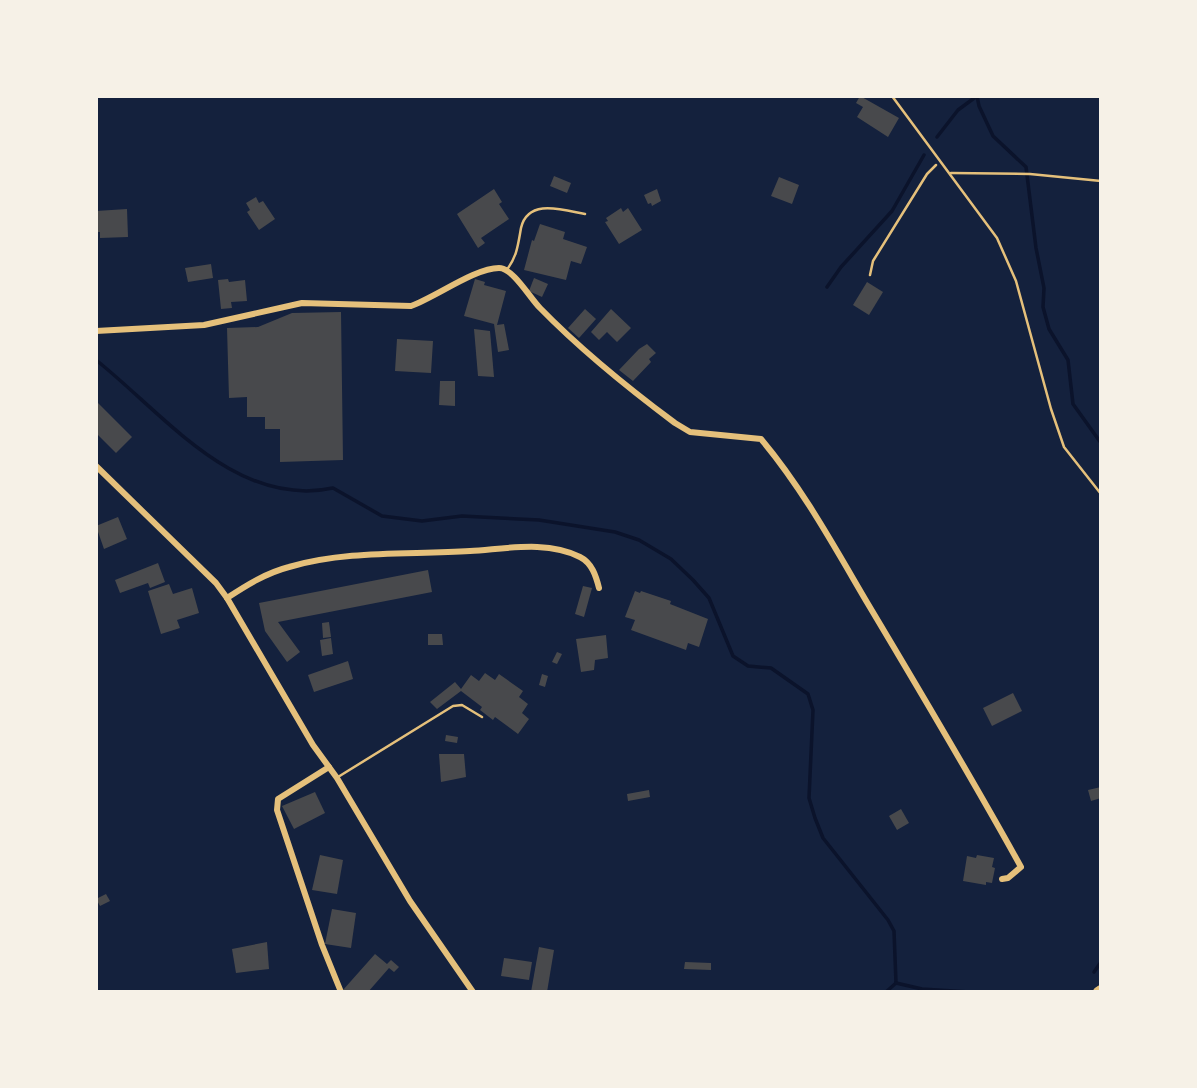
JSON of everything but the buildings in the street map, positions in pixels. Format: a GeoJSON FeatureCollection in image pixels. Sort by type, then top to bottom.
{"type":"FeatureCollection","features":[{"type":"Feature","properties":{"kind":"street"},"geometry":{"type":"LineString","coordinates":[[96,331],[204,325],[302,303],[411,306],[481,272],[501,268],[513,274],[527,295],[564,333],[675,423],[690,432],[761,439],[821,526],[962,761],[1021,867],[1008,878],[1002,878]]}},
{"type":"Feature","properties":{"kind":"street"},"geometry":{"type":"LineString","coordinates":[[96,466],[216,583],[228,598],[313,745],[337,778],[411,901],[473,992]]}},
{"type":"Feature","properties":{"kind":"street"},"geometry":{"type":"LineString","coordinates":[[228,598],[260,577],[311,561],[516,547],[564,551],[583,559],[595,573],[599,588]]}},
{"type":"Feature","properties":{"kind":"street"},"geometry":{"type":"LineString","coordinates":[[329,767],[278,799],[277,810],[322,945],[341,992]]}},
{"type":"Feature","properties":{"kind":"lane"},"geometry":{"type":"LineString","coordinates":[[892,96],[942,160],[997,238],[1016,281],[1064,447],[1101,494]]}},
{"type":"Feature","properties":{"kind":"lane"},"geometry":{"type":"LineString","coordinates":[[951,173],[1018,173],[1101,181]]}},
{"type":"Feature","properties":{"kind":"lane"},"geometry":{"type":"LineString","coordinates":[[506,271],[515,260],[522,225],[527,215],[539,208],[584,214]]}},
{"type":"Feature","properties":{"kind":"lane"},"geometry":{"type":"LineString","coordinates":[[337,778],[453,706],[462,705],[482,717]]}},
{"type":"Feature","properties":{"kind":"path"},"geometry":{"type":"LineString","coordinates":[[870,275],[873,261],[927,174],[942,160]]}},
{"type":"Feature","properties":{"kind":"waterway"},"geometry":{"type":"LineString","coordinates":[[977,96],[993,136],[1026,167],[1044,288],[1043,307],[1049,329],[1068,360],[1073,404],[1101,443]]}},
{"type":"Feature","properties":{"kind":"waterway"},"geometry":{"type":"LineString","coordinates":[[937,137],[958,110],[977,96]]}},
{"type":"Feature","properties":{"kind":"waterway"},"geometry":{"type":"LineString","coordinates":[[827,287],[841,267],[892,211],[924,155]]}},
{"type":"Feature","properties":{"kind":"waterway"},"geometry":{"type":"LineString","coordinates":[[96,360],[203,452],[233,471],[264,484],[298,491],[333,488],[382,516],[422,521],[462,516],[539,520],[615,532],[639,540],[671,559],[709,598],[733,656],[748,666],[771,668],[808,694],[813,710],[809,798],[823,838],[894,931],[896,983],[886,992]]}},
{"type":"Feature","properties":{"kind":"waterway"},"geometry":{"type":"LineString","coordinates":[[1094,972],[1101,962]]}},
{"type":"Feature","properties":{"kind":"waterway"},"geometry":{"type":"LineString","coordinates":[[896,983],[922,989],[969,992]]}}]}
